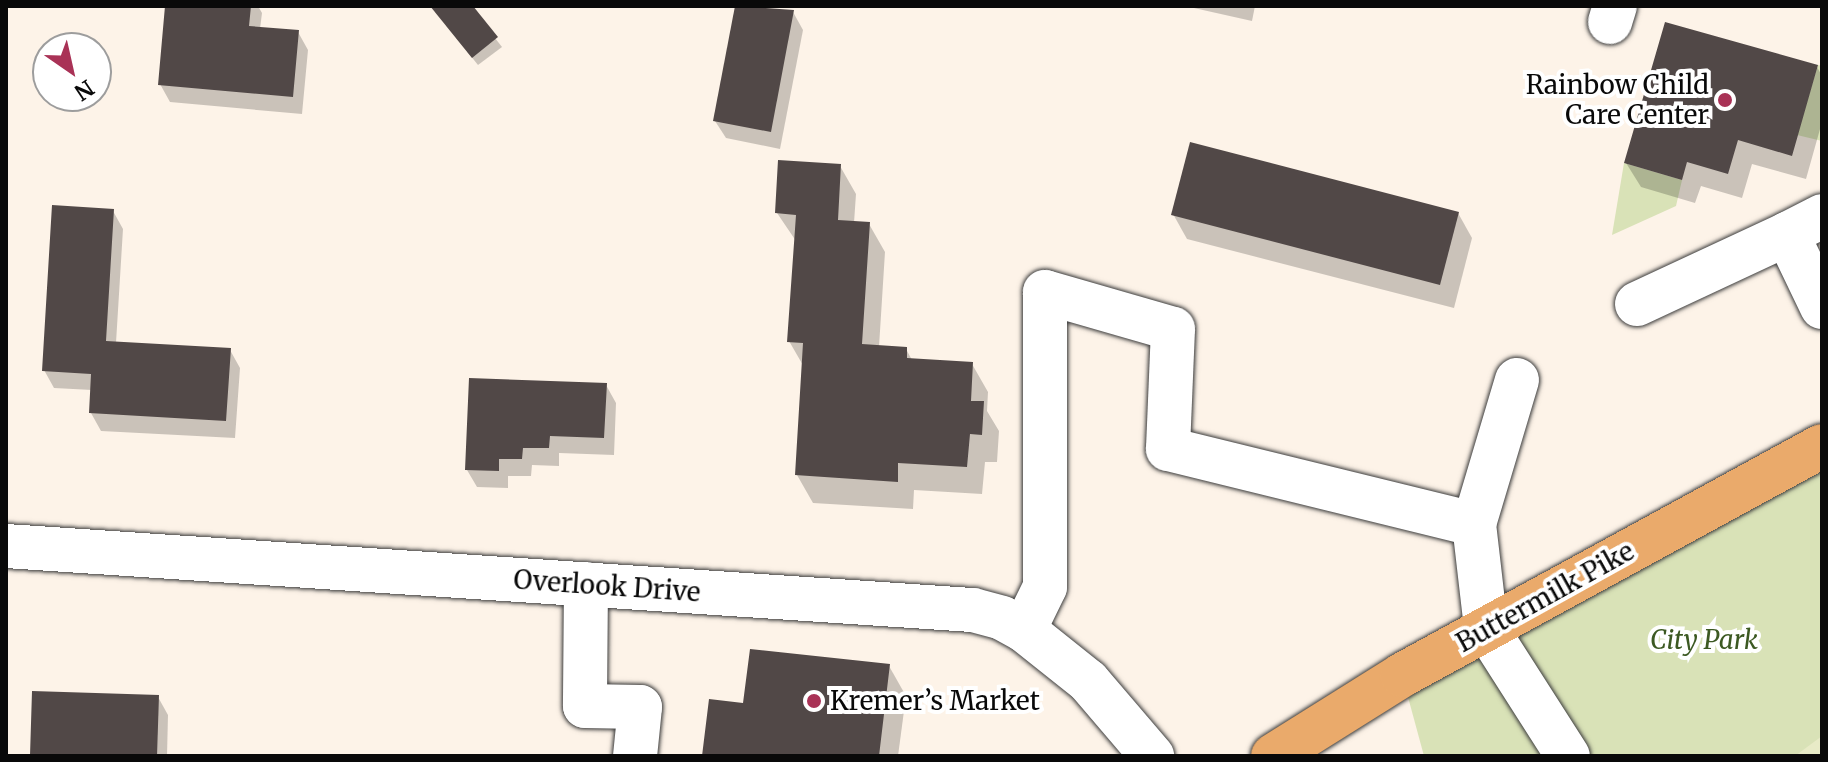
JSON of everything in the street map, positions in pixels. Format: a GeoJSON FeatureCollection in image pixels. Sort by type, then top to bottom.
{"type":"FeatureCollection","features":[{"type":"Feature","properties":{"kind":"main road","name":"Buttermilk Pike"},"geometry":{"type":"LineString","coordinates":[[1273,756],[1402,675],[1822,446]]}},
{"type":"Feature","properties":{"kind":"street"},"geometry":{"type":"LineString","coordinates":[[1637,304],[1804,225],[1822,307]]}},
{"type":"Feature","properties":{"kind":"street"},"geometry":{"type":"LineString","coordinates":[[1024,630],[1045,587],[1045,292],[1173,329],[1168,449],[1474,524]]}},
{"type":"Feature","properties":{"kind":"street"},"geometry":{"type":"LineString","coordinates":[[1517,380],[1474,524],[1486,628],[1568,756]]}},
{"type":"Feature","properties":{"kind":"street","name":"Overlook Drive"},"geometry":{"type":"LineString","coordinates":[[6,546],[973,610],[1002,618],[1024,630],[1088,681],[1152,756]]}},
{"type":"Feature","properties":{"kind":"street"},"geometry":{"type":"LineString","coordinates":[[586,584],[585,706],[640,707],[635,756]]}},
{"type":"Feature","properties":{"kind":"green space"},"geometry":{"type":"Polygon","coordinates":[[[1818,65],[1822,66],[1822,141],[1797,135],[1818,65]]]}},
{"type":"Feature","properties":{"kind":"green space"},"geometry":{"type":"Polygon","coordinates":[[[1624,163],[1682,180],[1676,206],[1612,235],[1624,163]]]}},
{"type":"Feature","properties":{"kind":"green space","name":"City Park"},"geometry":{"type":"Polygon","coordinates":[[[1822,446],[1822,756],[1424,756],[1402,675],[1822,446]]]}},
{"type":"Feature","properties":{"kind":"green space"},"geometry":{"type":"Polygon","coordinates":[[[1822,736],[1822,756],[1795,756],[1822,736]]]}},
{"type":"Feature","properties":{"kind":"building"},"geometry":{"type":"Polygon","coordinates":[[[165,6],[251,6],[249,26],[299,30],[293,97],[158,85],[165,6]]]}},
{"type":"Feature","properties":{"kind":"building"},"geometry":{"type":"Polygon","coordinates":[[[430,6],[473,6],[498,37],[472,58],[430,6]]]}},
{"type":"Feature","properties":{"kind":"building"},"geometry":{"type":"Polygon","coordinates":[[[735,6],[794,10],[771,132],[713,121],[735,6]]]}},
{"type":"Feature","properties":{"kind":"building","name":"Rainbow Child Care Center"},"geometry":{"type":"Polygon","coordinates":[[[1665,22],[1818,65],[1792,156],[1738,140],[1728,174],[1687,162],[1682,180],[1624,163],[1665,22]]]}},
{"type":"Feature","properties":{"kind":"building"},"geometry":{"type":"Polygon","coordinates":[[[1190,142],[1459,212],[1440,285],[1171,215],[1190,142]]]}},
{"type":"Feature","properties":{"kind":"building"},"geometry":{"type":"Polygon","coordinates":[[[778,160],[841,164],[838,220],[870,222],[862,344],[907,347],[907,358],[973,362],[971,401],[984,401],[982,435],[970,434],[967,467],[898,463],[898,482],[795,475],[803,343],[787,342],[796,215],[775,213],[778,160]]]}},
{"type":"Feature","properties":{"kind":"building"},"geometry":{"type":"Polygon","coordinates":[[[52,205],[114,209],[106,341],[231,348],[226,421],[89,413],[91,374],[42,371],[52,205]]]}},
{"type":"Feature","properties":{"kind":"building"},"geometry":{"type":"Polygon","coordinates":[[[469,378],[607,383],[604,438],[550,436],[549,448],[523,448],[522,459],[499,459],[499,471],[465,470],[469,378]]]}},
{"type":"Feature","properties":{"kind":"building","name":"Kremer’s Market"},"geometry":{"type":"Polygon","coordinates":[[[750,649],[890,664],[879,756],[702,756],[709,699],[743,703],[750,649]]]}},
{"type":"Feature","properties":{"kind":"building"},"geometry":{"type":"Polygon","coordinates":[[[32,691],[159,695],[157,756],[30,756],[32,691]]]}},
{"type":"Feature","properties":{"kind":"place","name":"Rainbow Child Care Center"},"geometry":{"type":"Point","coordinates":[1725,100]}},
{"type":"Feature","properties":{"kind":"place","name":"Kremer’s Market"},"geometry":{"type":"Point","coordinates":[814,701]}}]}
